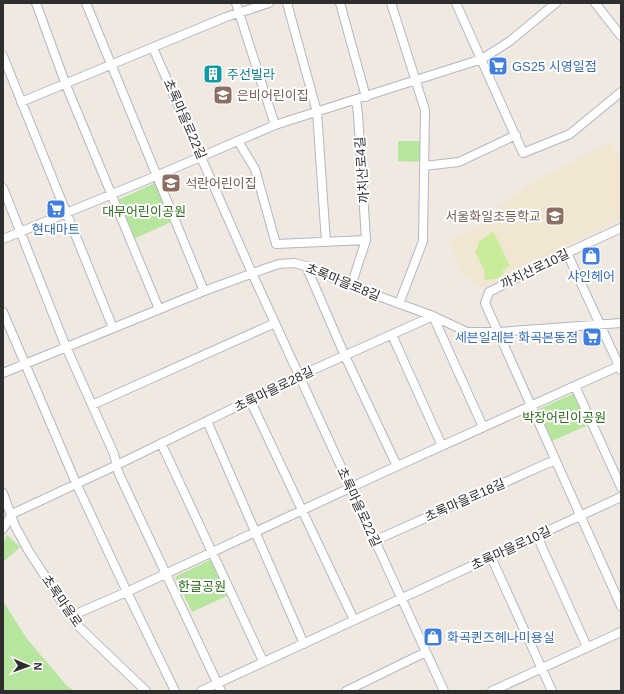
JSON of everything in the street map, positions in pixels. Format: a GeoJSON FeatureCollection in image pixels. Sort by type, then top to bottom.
{"type":"FeatureCollection","features":[{"type":"Feature","properties":{"kind":"street"},"geometry":{"type":"LineString","coordinates":[[36,3],[66,85],[159,309]]}},
{"type":"Feature","properties":{"kind":"street"},"geometry":{"type":"LineString","coordinates":[[86,3],[204,291]]}},
{"type":"Feature","properties":{"kind":"street"},"geometry":{"type":"LineString","coordinates":[[236,3],[275,125]]}},
{"type":"Feature","properties":{"kind":"street"},"geometry":{"type":"LineString","coordinates":[[21,102],[66,85],[239,13],[269,3]]}},
{"type":"Feature","properties":{"kind":"street"},"geometry":{"type":"LineString","coordinates":[[287,3],[317,112],[326,242]]}},
{"type":"Feature","properties":{"kind":"street"},"geometry":{"type":"LineString","coordinates":[[340,3],[366,97]]}},
{"type":"Feature","properties":{"kind":"street"},"geometry":{"type":"LineString","coordinates":[[391,3],[425,110],[423,241],[399,304]]}},
{"type":"Feature","properties":{"kind":"street"},"geometry":{"type":"LineString","coordinates":[[456,3],[524,153],[570,134],[621,92]]}},
{"type":"Feature","properties":{"kind":"street"},"geometry":{"type":"LineString","coordinates":[[3,239],[275,125],[482,59],[510,41],[556,3]]}},
{"type":"Feature","properties":{"kind":"street"},"geometry":{"type":"LineString","coordinates":[[594,3],[618,26],[621,36]]}},
{"type":"Feature","properties":{"kind":"street","name":"초록마을로22길"},"geometry":{"type":"LineString","coordinates":[[153,48],[202,156],[252,273],[444,691]]}},
{"type":"Feature","properties":{"kind":"street"},"geometry":{"type":"LineString","coordinates":[[3,56],[113,328]]}},
{"type":"Feature","properties":{"kind":"street","name":"까치산로4길"},"geometry":{"type":"LineString","coordinates":[[351,286],[366,240],[356,100]]}},
{"type":"Feature","properties":{"kind":"street"},"geometry":{"type":"LineString","coordinates":[[424,166],[459,162],[516,135]]}},
{"type":"Feature","properties":{"kind":"street"},"geometry":{"type":"LineString","coordinates":[[238,141],[256,169],[276,244],[366,240]]}},
{"type":"Feature","properties":{"kind":"street"},"geometry":{"type":"LineString","coordinates":[[3,188],[66,347],[114,454],[119,474],[219,687]]}},
{"type":"Feature","properties":{"kind":"street","name":"까치산로10길"},"geometry":{"type":"LineString","coordinates":[[499,332],[485,302],[489,292],[621,228]]}},
{"type":"Feature","properties":{"kind":"street"},"geometry":{"type":"LineString","coordinates":[[71,616],[167,574],[483,427],[575,386],[620,368],[567,253]]}},
{"type":"Feature","properties":{"kind":"street","name":"초록마을로8길"},"geometry":{"type":"LineString","coordinates":[[3,373],[204,291],[279,264],[294,263],[306,266],[351,286],[433,316],[467,332],[499,332],[621,323]]}},
{"type":"Feature","properties":{"kind":"street"},"geometry":{"type":"LineString","coordinates":[[306,266],[345,356],[397,466]]}},
{"type":"Feature","properties":{"kind":"street"},"geometry":{"type":"LineString","coordinates":[[3,312],[76,483],[175,691]]}},
{"type":"Feature","properties":{"kind":"street"},"geometry":{"type":"LineString","coordinates":[[433,316],[483,427]]}},
{"type":"Feature","properties":{"kind":"street","name":"초록마을로28길"},"geometry":{"type":"LineString","coordinates":[[12,514],[117,465],[299,376],[433,316]]}},
{"type":"Feature","properties":{"kind":"street"},"geometry":{"type":"LineString","coordinates":[[92,405],[275,323]]}},
{"type":"Feature","properties":{"kind":"street"},"geometry":{"type":"LineString","coordinates":[[499,332],[621,606]]}},
{"type":"Feature","properties":{"kind":"street"},"geometry":{"type":"LineString","coordinates":[[392,335],[442,446]]}},
{"type":"Feature","properties":{"kind":"street"},"geometry":{"type":"LineString","coordinates":[[575,386],[621,487]]}},
{"type":"Feature","properties":{"kind":"street"},"geometry":{"type":"LineString","coordinates":[[250,400],[354,620]]}},
{"type":"Feature","properties":{"kind":"street"},"geometry":{"type":"LineString","coordinates":[[207,421],[304,644]]}},
{"type":"Feature","properties":{"kind":"street"},"geometry":{"type":"LineString","coordinates":[[161,443],[263,661]]}},
{"type":"Feature","properties":{"kind":"street","name":"초록마을로18길"},"geometry":{"type":"LineString","coordinates":[[374,541],[548,463],[556,461]]}},
{"type":"Feature","properties":{"kind":"street","name":"초록마을로"},"geometry":{"type":"LineString","coordinates":[[3,493],[12,514],[15,526],[28,550],[76,624],[146,691]]}},
{"type":"Feature","properties":{"kind":"street","name":"초록마을로10길"},"geometry":{"type":"LineString","coordinates":[[201,691],[219,687],[263,661],[304,644],[621,497]]}},
{"type":"Feature","properties":{"kind":"street"},"geometry":{"type":"LineString","coordinates":[[3,529],[12,514]]}},
{"type":"Feature","properties":{"kind":"street"},"geometry":{"type":"LineString","coordinates":[[537,536],[587,647]]}},
{"type":"Feature","properties":{"kind":"street"},"geometry":{"type":"LineString","coordinates":[[491,557],[552,691]]}},
{"type":"Feature","properties":{"kind":"street"},"geometry":{"type":"LineString","coordinates":[[492,691],[501,689],[542,668],[621,632]]}},
{"type":"Feature","properties":{"kind":"street"},"geometry":{"type":"LineString","coordinates":[[346,691],[426,652]]}},
{"type":"Feature","properties":{"kind":"shaded area","name":"서울화일초등학교"},"geometry":{"type":"Polygon","coordinates":[[[611,142],[621,160],[621,219],[483,288],[463,275],[449,241],[482,225],[491,212],[533,182],[611,142]]]}},
{"type":"Feature","properties":{"kind":"green space"},"geometry":{"type":"Polygon","coordinates":[[[398,141],[423,141],[423,162],[398,161],[398,141]]]}},
{"type":"Feature","properties":{"kind":"green space","name":"대무어린이공원"},"geometry":{"type":"Polygon","coordinates":[[[155,183],[171,222],[134,239],[118,200],[155,183]]]}},
{"type":"Feature","properties":{"kind":"green space"},"geometry":{"type":"Polygon","coordinates":[[[492,232],[494,233],[510,266],[502,271],[504,274],[495,279],[484,280],[485,272],[475,251],[478,247],[478,243],[492,232]]]}},
{"type":"Feature","properties":{"kind":"green space","name":"박장어린이공원"},"geometry":{"type":"Polygon","coordinates":[[[575,393],[588,425],[552,441],[539,409],[575,393]]]}},
{"type":"Feature","properties":{"kind":"green space"},"geometry":{"type":"Polygon","coordinates":[[[7,535],[20,547],[3,562],[3,543],[7,535]]]}},
{"type":"Feature","properties":{"kind":"green space","name":"한글공원"},"geometry":{"type":"Polygon","coordinates":[[[212,559],[229,595],[192,612],[175,577],[212,559]]]}},
{"type":"Feature","properties":{"kind":"green space"},"geometry":{"type":"Polygon","coordinates":[[[3,601],[27,639],[68,687],[75,691],[3,691],[3,601]]]}},
{"type":"Feature","properties":{"kind":"place","name":"GS25 시영일점"},"geometry":{"type":"Point","coordinates":[498,66]}},
{"type":"Feature","properties":{"kind":"place","name":"주선빌라"},"geometry":{"type":"Point","coordinates":[213,74]}},
{"type":"Feature","properties":{"kind":"place","name":"은비어린이집"},"geometry":{"type":"Point","coordinates":[223,95]}},
{"type":"Feature","properties":{"kind":"place","name":"석란어린이집"},"geometry":{"type":"Point","coordinates":[171,183]}},
{"type":"Feature","properties":{"kind":"place","name":"현대마트"},"geometry":{"type":"Point","coordinates":[56,209]}},
{"type":"Feature","properties":{"kind":"place","name":"서울화일초등학교"},"geometry":{"type":"Point","coordinates":[555,216]}},
{"type":"Feature","properties":{"kind":"place","name":"샤인헤어"},"geometry":{"type":"Point","coordinates":[591,256]}},
{"type":"Feature","properties":{"kind":"place","name":"세븐일레븐 화곡본동점"},"geometry":{"type":"Point","coordinates":[592,337]}},
{"type":"Feature","properties":{"kind":"place","name":"화곡퀸즈헤나미용실"},"geometry":{"type":"Point","coordinates":[433,637]}}]}
